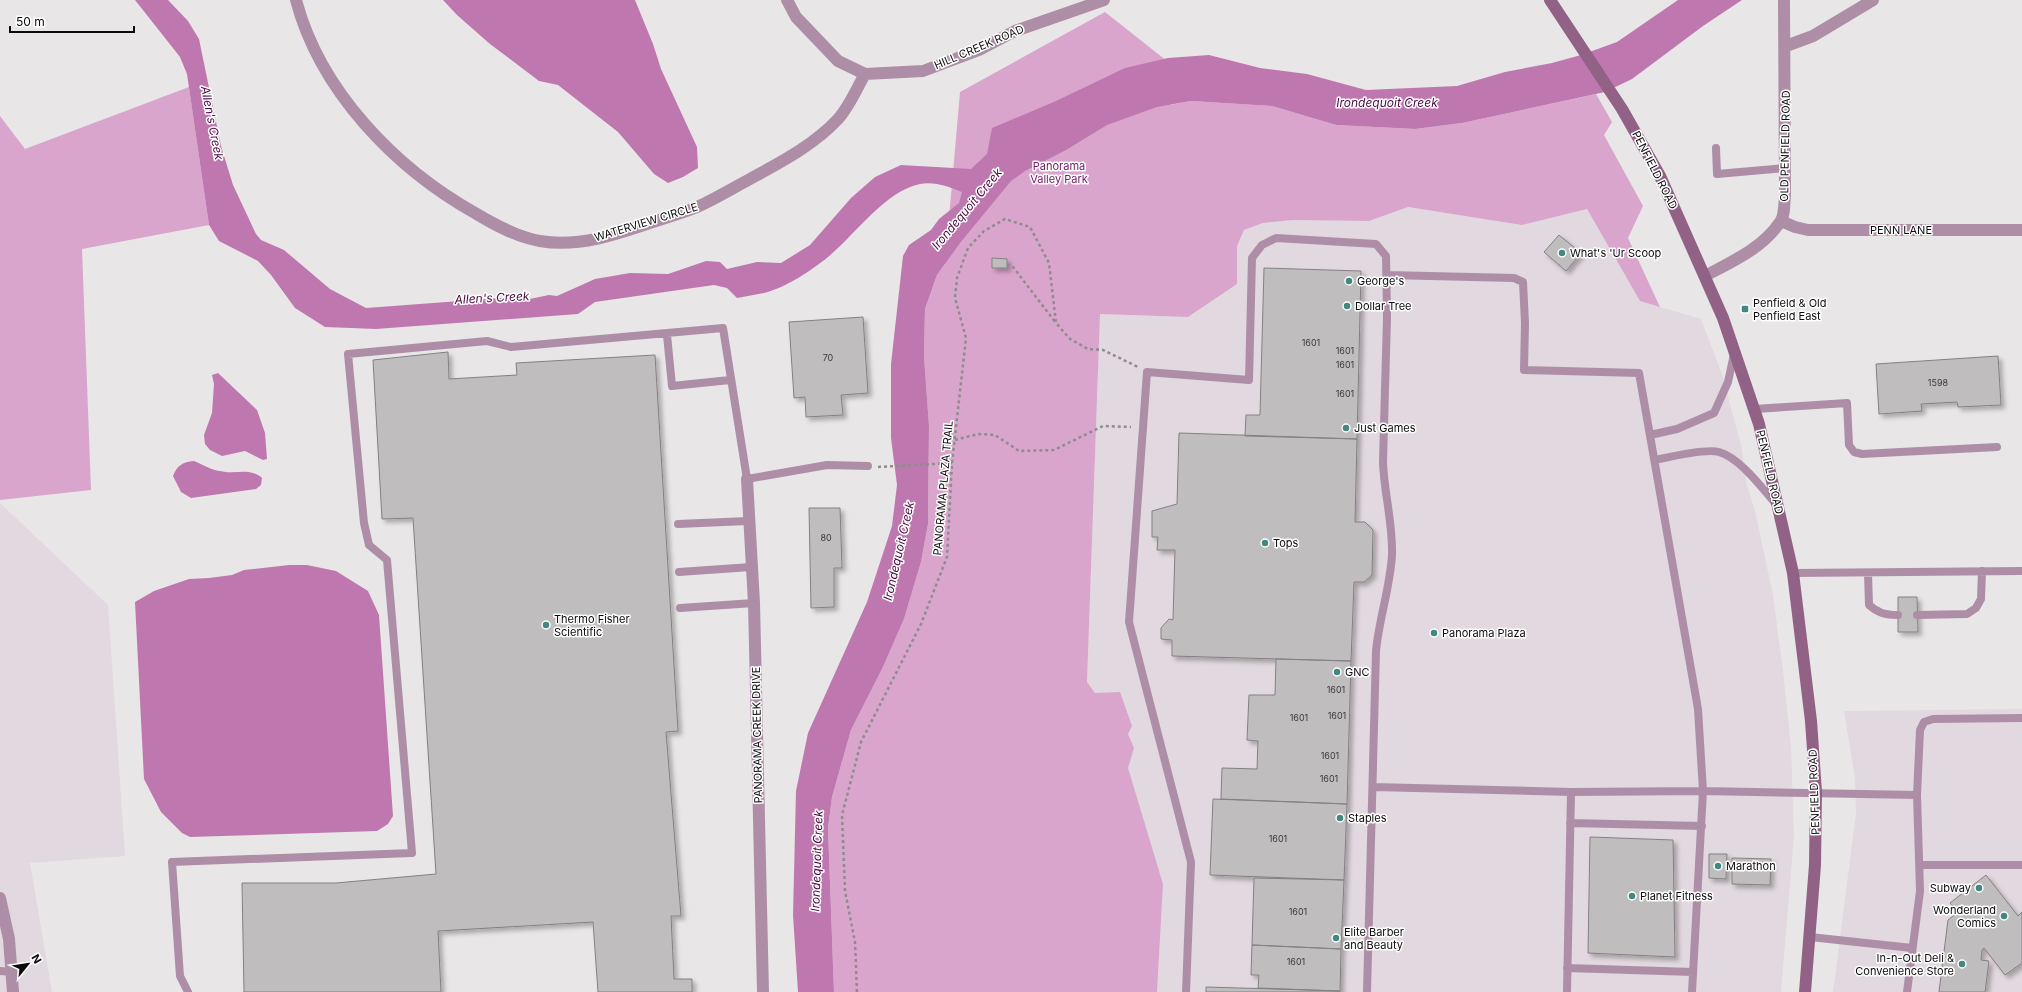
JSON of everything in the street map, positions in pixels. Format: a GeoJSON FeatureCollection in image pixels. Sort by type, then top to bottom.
{"type":"FeatureCollection","features":[{"type":"Feature","properties":{"kind":"main road","name":"PENFIELD ROAD"},"geometry":{"type":"LineString","coordinates":[[1550,0],[1622,109],[1660,176],[1705,276],[1735,350],[1755,409],[1793,573],[1804,651],[1816,792],[1815,865],[1805,992]]}},
{"type":"Feature","properties":{"kind":"street","name":"WATERVIEW CIRCLE"},"geometry":{"type":"LineString","coordinates":[[296,0],[303,25],[315,50],[338,90],[370,130],[416,174],[457,203],[500,228],[539,241],[571,243],[609,236],[698,207],[780,163],[816,140],[840,118],[865,74]]}},
{"type":"Feature","properties":{"kind":"street","name":"HILL CREEK ROAD"},"geometry":{"type":"LineString","coordinates":[[787,0],[796,17],[838,61],[865,74],[923,71],[979,50],[1015,31],[1104,0]]}},
{"type":"Feature","properties":{"kind":"street"},"geometry":{"type":"LineString","coordinates":[[1786,46],[1813,36],[1874,0]]}},
{"type":"Feature","properties":{"kind":"street","name":"OLD PENFIELD ROAD"},"geometry":{"type":"LineString","coordinates":[[1781,221],[1785,195],[1786,168],[1785,5]]}},
{"type":"Feature","properties":{"kind":"street"},"geometry":{"type":"LineString","coordinates":[[1705,276],[1750,252],[1765,239],[1781,221]]}},
{"type":"Feature","properties":{"kind":"street","name":"PENN LANE"},"geometry":{"type":"LineString","coordinates":[[1781,221],[1795,227],[1808,230],[2022,230]]}},
{"type":"Feature","properties":{"kind":"street","name":"PANORAMA CREEK DRIVE"},"geometry":{"type":"LineString","coordinates":[[746,479],[754,603],[764,992]]}},
{"type":"Feature","properties":{"kind":"street"},"geometry":{"type":"LineString","coordinates":[[0,898],[9,939],[13,992]]}},
{"type":"Feature","properties":{"kind":"lane"},"geometry":{"type":"LineString","coordinates":[[1716,148],[1717,174],[1786,168]]}},
{"type":"Feature","properties":{"kind":"lane"},"geometry":{"type":"LineString","coordinates":[[1186,992],[1191,862],[1129,622],[1147,372],[1249,380],[1252,258],[1262,245],[1276,238],[1376,244],[1386,256],[1387,275],[1383,462],[1392,530],[1392,550],[1389,583],[1377,645],[1367,992]]}},
{"type":"Feature","properties":{"kind":"lane"},"geometry":{"type":"LineString","coordinates":[[1387,275],[1514,278],[1523,282],[1525,323],[1524,370],[1638,373],[1655,460],[1698,709],[1703,791],[1692,992]]}},
{"type":"Feature","properties":{"kind":"lane"},"geometry":{"type":"LineString","coordinates":[[188,992],[180,976],[172,862],[412,853],[387,560],[369,545],[364,523],[348,354],[487,341],[511,347],[667,335],[723,328],[746,479],[828,465],[868,466]]}},
{"type":"Feature","properties":{"kind":"lane"},"geometry":{"type":"LineString","coordinates":[[667,335],[672,386],[730,380]]}},
{"type":"Feature","properties":{"kind":"lane"},"geometry":{"type":"LineString","coordinates":[[1650,435],[1677,429],[1714,413],[1728,382],[1735,350]]}},
{"type":"Feature","properties":{"kind":"lane"},"geometry":{"type":"LineString","coordinates":[[1755,409],[1847,403],[1849,445],[1854,452],[1862,454],[1997,447]]}},
{"type":"Feature","properties":{"kind":"lane"},"geometry":{"type":"LineString","coordinates":[[1655,460],[1688,453],[1719,452],[1742,466],[1778,505]]}},
{"type":"Feature","properties":{"kind":"lane"},"geometry":{"type":"LineString","coordinates":[[678,524],[748,521]]}},
{"type":"Feature","properties":{"kind":"lane"},"geometry":{"type":"LineString","coordinates":[[679,572],[751,567]]}},
{"type":"Feature","properties":{"kind":"lane"},"geometry":{"type":"LineString","coordinates":[[1917,615],[1967,614],[1976,608],[1981,599],[1982,571]]}},
{"type":"Feature","properties":{"kind":"lane"},"geometry":{"type":"LineString","coordinates":[[1793,573],[2022,571]]}},
{"type":"Feature","properties":{"kind":"lane"},"geometry":{"type":"LineString","coordinates":[[1868,573],[1869,605],[1876,612],[1886,615],[1898,615]]}},
{"type":"Feature","properties":{"kind":"lane"},"geometry":{"type":"LineString","coordinates":[[680,608],[754,603]]}},
{"type":"Feature","properties":{"kind":"lane"},"geometry":{"type":"LineString","coordinates":[[1907,992],[1920,891],[1917,795],[1920,730],[1924,722],[1933,719],[2022,718]]}},
{"type":"Feature","properties":{"kind":"lane"},"geometry":{"type":"LineString","coordinates":[[1373,787],[1571,792],[1703,791],[1917,795]]}},
{"type":"Feature","properties":{"kind":"lane"},"geometry":{"type":"LineString","coordinates":[[1567,992],[1571,792]]}},
{"type":"Feature","properties":{"kind":"lane"},"geometry":{"type":"LineString","coordinates":[[1570,823],[1702,826]]}},
{"type":"Feature","properties":{"kind":"lane"},"geometry":{"type":"LineString","coordinates":[[1920,864],[2022,865]]}},
{"type":"Feature","properties":{"kind":"lane"},"geometry":{"type":"LineString","coordinates":[[1810,937],[1912,948]]}},
{"type":"Feature","properties":{"kind":"lane"},"geometry":{"type":"LineString","coordinates":[[1567,968],[1693,972]]}},
{"type":"Feature","properties":{"kind":"lane"},"geometry":{"type":"LineString","coordinates":[[0,971],[12,972]]}},
{"type":"Feature","properties":{"kind":"path","name":"PANORAMA PLAZA TRAIL"},"geometry":{"type":"LineString","coordinates":[[857,992],[855,942],[845,891],[842,815],[861,742],[922,624],[947,557],[952,463],[966,338],[955,298],[957,278],[968,248],[984,232],[1005,219],[1030,227],[1049,264],[1056,323]]}},
{"type":"Feature","properties":{"kind":"path"},"geometry":{"type":"LineString","coordinates":[[1007,264],[1013,267],[1070,339],[1088,349],[1103,350],[1147,372]]}},
{"type":"Feature","properties":{"kind":"path"},"geometry":{"type":"LineString","coordinates":[[954,440],[978,434],[995,435],[1019,451],[1054,450],[1103,426],[1143,427]]}},
{"type":"Feature","properties":{"kind":"path"},"geometry":{"type":"LineString","coordinates":[[892,467],[952,463]]}},
{"type":"Feature","properties":{"kind":"shaded area","name":"Panorama Plaza"},"geometry":{"type":"Polygon","coordinates":[[[1408,207],[1522,225],[1587,209],[1640,301],[1701,319],[1722,374],[1742,449],[1746,482],[1755,511],[1773,595],[1783,671],[1791,746],[1794,837],[1781,992],[1157,992],[1163,884],[1127,768],[1134,748],[1128,734],[1087,682],[1100,314],[1188,317],[1237,284],[1237,246],[1244,230],[1263,223],[1293,220],[1369,221],[1408,207]]]}},
{"type":"Feature","properties":{"kind":"shaded area"},"geometry":{"type":"Polygon","coordinates":[[[0,503],[108,605],[125,856],[30,863],[52,992],[0,992],[0,503]]]}},
{"type":"Feature","properties":{"kind":"shaded area"},"geometry":{"type":"Polygon","coordinates":[[[2022,709],[2022,992],[1833,992],[1856,813],[1855,778],[1844,711],[2022,709]]]}},
{"type":"Feature","properties":{"kind":"green space","name":"Panorama Valley Park"},"geometry":{"type":"Polygon","coordinates":[[[1105,12],[1172,65],[1170,105],[1191,101],[1272,106],[1336,125],[1415,129],[1462,123],[1596,94],[1612,122],[1604,135],[1643,206],[1628,238],[1660,307],[1640,301],[1587,209],[1522,225],[1408,207],[1369,221],[1293,220],[1263,223],[1244,230],[1237,246],[1237,284],[1188,317],[1100,314],[1087,682],[1095,693],[1120,692],[1132,726],[1128,734],[1134,748],[1128,768],[1163,884],[1157,992],[834,992],[828,828],[832,797],[851,730],[883,667],[904,619],[921,562],[928,524],[929,426],[924,356],[925,309],[937,275],[945,264],[960,92],[1105,12]]]}},
{"type":"Feature","properties":{"kind":"green space"},"geometry":{"type":"Polygon","coordinates":[[[189,87],[209,225],[82,249],[91,490],[0,500],[0,116],[25,149],[189,87]]]}},
{"type":"Feature","properties":{"kind":"water"},"geometry":{"type":"Polygon","coordinates":[[[135,0],[168,0],[188,21],[199,39],[221,146],[233,185],[256,234],[261,240],[284,250],[330,289],[366,308],[514,297],[525,300],[549,295],[557,296],[595,279],[630,273],[668,274],[706,261],[720,262],[727,269],[757,262],[781,263],[810,245],[851,198],[875,177],[901,165],[971,169],[987,154],[992,128],[1056,101],[1125,68],[1168,58],[1209,55],[1260,68],[1307,74],[1366,90],[1457,86],[1505,72],[1552,63],[1581,55],[1617,42],[1678,0],[1742,0],[1703,26],[1632,79],[1605,92],[1462,123],[1415,129],[1336,125],[1272,106],[1191,101],[1157,107],[1107,125],[1066,150],[1025,171],[1011,181],[960,243],[937,275],[925,309],[924,356],[929,426],[928,524],[921,562],[904,619],[883,667],[851,730],[832,797],[828,828],[834,992],[798,992],[793,915],[796,791],[808,733],[867,602],[892,526],[897,485],[891,438],[891,364],[903,256],[909,245],[931,230],[939,219],[959,203],[962,192],[947,186],[931,183],[920,184],[907,188],[883,204],[838,248],[814,268],[789,283],[764,293],[737,298],[727,288],[714,285],[595,302],[578,314],[376,329],[325,327],[295,308],[271,275],[258,261],[219,241],[209,225],[187,74],[180,57],[135,0]]]}},
{"type":"Feature","properties":{"kind":"water"},"geometry":{"type":"Polygon","coordinates":[[[443,0],[635,0],[653,44],[661,69],[697,147],[698,168],[683,177],[668,183],[654,174],[618,132],[558,85],[539,81],[490,44],[457,15],[443,0]]]}},
{"type":"Feature","properties":{"kind":"water"},"geometry":{"type":"Polygon","coordinates":[[[218,373],[257,410],[265,433],[267,459],[263,460],[245,451],[222,456],[210,450],[205,444],[204,435],[212,413],[214,384],[212,375],[218,373]]]}},
{"type":"Feature","properties":{"kind":"water"},"geometry":{"type":"Polygon","coordinates":[[[194,461],[210,468],[226,472],[252,473],[262,478],[261,485],[256,489],[191,498],[181,492],[173,476],[180,465],[186,462],[194,461]]]}},
{"type":"Feature","properties":{"kind":"water"},"geometry":{"type":"Polygon","coordinates":[[[289,565],[307,565],[336,571],[368,591],[379,615],[393,816],[388,824],[377,831],[190,837],[182,833],[161,812],[144,779],[135,602],[154,591],[189,579],[232,575],[244,570],[289,565]]]}},
{"type":"Feature","properties":{"kind":"building","name":"What's 'Ur Scoop"},"geometry":{"type":"Polygon","coordinates":[[[1559,235],[1581,253],[1566,271],[1544,252],[1559,235]]]}},
{"type":"Feature","properties":{"kind":"building"},"geometry":{"type":"Polygon","coordinates":[[[992,258],[1007,259],[1007,268],[992,268],[992,258]]]}},
{"type":"Feature","properties":{"kind":"building"},"geometry":{"type":"Polygon","coordinates":[[[1264,268],[1361,271],[1357,439],[1245,436],[1246,415],[1260,415],[1264,268]]]}},
{"type":"Feature","properties":{"kind":"building"},"geometry":{"type":"Polygon","coordinates":[[[863,317],[868,393],[841,395],[843,415],[806,417],[805,397],[794,398],[789,322],[863,317]]]}},
{"type":"Feature","properties":{"kind":"building","name":"Thermo Fisher Scientific"},"geometry":{"type":"Polygon","coordinates":[[[448,352],[449,379],[517,375],[516,363],[655,355],[678,731],[666,732],[681,916],[671,916],[674,979],[692,979],[692,992],[598,992],[593,922],[438,931],[441,992],[244,992],[242,883],[336,883],[436,874],[413,518],[382,519],[373,360],[448,352]]]}},
{"type":"Feature","properties":{"kind":"building"},"geometry":{"type":"Polygon","coordinates":[[[1998,356],[2001,405],[1958,407],[1957,402],[1921,404],[1922,411],[1879,414],[1876,364],[1998,356]]]}},
{"type":"Feature","properties":{"kind":"building","name":"Tops"},"geometry":{"type":"Polygon","coordinates":[[[1179,433],[1357,439],[1355,522],[1365,522],[1373,530],[1372,575],[1364,582],[1354,582],[1351,661],[1172,656],[1172,640],[1161,639],[1161,628],[1169,619],[1173,620],[1175,550],[1157,550],[1158,537],[1152,537],[1152,511],[1177,504],[1179,433]]]}},
{"type":"Feature","properties":{"kind":"building"},"geometry":{"type":"Polygon","coordinates":[[[809,508],[840,508],[842,568],[834,568],[834,607],[811,608],[809,508]]]}},
{"type":"Feature","properties":{"kind":"building"},"geometry":{"type":"Polygon","coordinates":[[[1898,597],[1917,597],[1918,632],[1898,632],[1898,597]]]}},
{"type":"Feature","properties":{"kind":"building"},"geometry":{"type":"Polygon","coordinates":[[[1276,659],[1351,661],[1347,804],[1221,799],[1222,768],[1257,769],[1258,741],[1247,740],[1249,695],[1275,695],[1276,659]]]}},
{"type":"Feature","properties":{"kind":"building"},"geometry":{"type":"Polygon","coordinates":[[[1213,799],[1347,804],[1344,880],[1210,875],[1213,799]]]}},
{"type":"Feature","properties":{"kind":"building","name":"Planet Fitness"},"geometry":{"type":"Polygon","coordinates":[[[1590,837],[1673,840],[1675,957],[1588,953],[1590,837]]]}},
{"type":"Feature","properties":{"kind":"building","name":"Marathon"},"geometry":{"type":"Polygon","coordinates":[[[1709,854],[1727,854],[1726,879],[1709,878],[1709,854]]]}},
{"type":"Feature","properties":{"kind":"building"},"geometry":{"type":"Polygon","coordinates":[[[1732,858],[1771,859],[1770,885],[1732,884],[1732,858]]]}},
{"type":"Feature","properties":{"kind":"building"},"geometry":{"type":"Polygon","coordinates":[[[1986,875],[2018,916],[2022,912],[2022,963],[2005,975],[1984,948],[1982,950],[1981,960],[1989,961],[1985,992],[1939,992],[1948,920],[1958,912],[1950,903],[1986,875]]]}},
{"type":"Feature","properties":{"kind":"building"},"geometry":{"type":"Polygon","coordinates":[[[1254,878],[1344,880],[1341,949],[1252,945],[1254,878]]]}},
{"type":"Feature","properties":{"kind":"building"},"geometry":{"type":"Polygon","coordinates":[[[1252,945],[1341,949],[1340,991],[1258,988],[1259,975],[1251,975],[1252,945]]]}},
{"type":"Feature","properties":{"kind":"building"},"geometry":{"type":"Polygon","coordinates":[[[1206,987],[1340,991],[1340,992],[1206,992],[1206,987]]]}},
{"type":"Feature","properties":{"kind":"place","name":"What's 'Ur Scoop"},"geometry":{"type":"Point","coordinates":[1562,253]}},
{"type":"Feature","properties":{"kind":"place","name":"George's"},"geometry":{"type":"Point","coordinates":[1349,281]}},
{"type":"Feature","properties":{"kind":"place","name":"Dollar Tree"},"geometry":{"type":"Point","coordinates":[1347,306]}},
{"type":"Feature","properties":{"kind":"place","name":"Penfield & Old Penfield East"},"geometry":{"type":"Point","coordinates":[1745,309]}},
{"type":"Feature","properties":{"kind":"place","name":"Just Games"},"geometry":{"type":"Point","coordinates":[1346,428]}},
{"type":"Feature","properties":{"kind":"place","name":"Tops"},"geometry":{"type":"Point","coordinates":[1265,543]}},
{"type":"Feature","properties":{"kind":"place","name":"Thermo Fisher Scientific"},"geometry":{"type":"Point","coordinates":[546,625]}},
{"type":"Feature","properties":{"kind":"place","name":"Panorama Plaza"},"geometry":{"type":"Point","coordinates":[1434,633]}},
{"type":"Feature","properties":{"kind":"place","name":"GNC"},"geometry":{"type":"Point","coordinates":[1337,672]}},
{"type":"Feature","properties":{"kind":"place","name":"Staples"},"geometry":{"type":"Point","coordinates":[1340,818]}},
{"type":"Feature","properties":{"kind":"place","name":"Marathon"},"geometry":{"type":"Point","coordinates":[1718,866]}},
{"type":"Feature","properties":{"kind":"place","name":"Subway"},"geometry":{"type":"Point","coordinates":[1979,888]}},
{"type":"Feature","properties":{"kind":"place","name":"Planet Fitness"},"geometry":{"type":"Point","coordinates":[1632,896]}},
{"type":"Feature","properties":{"kind":"place","name":"Wonderland Comics"},"geometry":{"type":"Point","coordinates":[2004,916]}},
{"type":"Feature","properties":{"kind":"place","name":"Elite Barber and Beauty"},"geometry":{"type":"Point","coordinates":[1336,938]}},
{"type":"Feature","properties":{"kind":"place","name":"In-n-Out Deli & Convenience Store"},"geometry":{"type":"Point","coordinates":[1962,964]}},
{"type":"Feature","properties":{"kind":"water label","name":"Irondequoit Creek"},"geometry":{"type":"Point","coordinates":[1387,103]}},
{"type":"Feature","properties":{"kind":"water label","name":"Allen's Creek"},"geometry":{"type":"Point","coordinates":[212,123]}},
{"type":"Feature","properties":{"kind":"water label","name":"Irondequoit Creek"},"geometry":{"type":"Point","coordinates":[967,209]}},
{"type":"Feature","properties":{"kind":"water label","name":"Allen's Creek"},"geometry":{"type":"Point","coordinates":[492,298]}},
{"type":"Feature","properties":{"kind":"water label","name":"Irondequoit Creek"},"geometry":{"type":"Point","coordinates":[899,551]}},
{"type":"Feature","properties":{"kind":"water label","name":"Irondequoit Creek"},"geometry":{"type":"Point","coordinates":[817,861]}}]}
